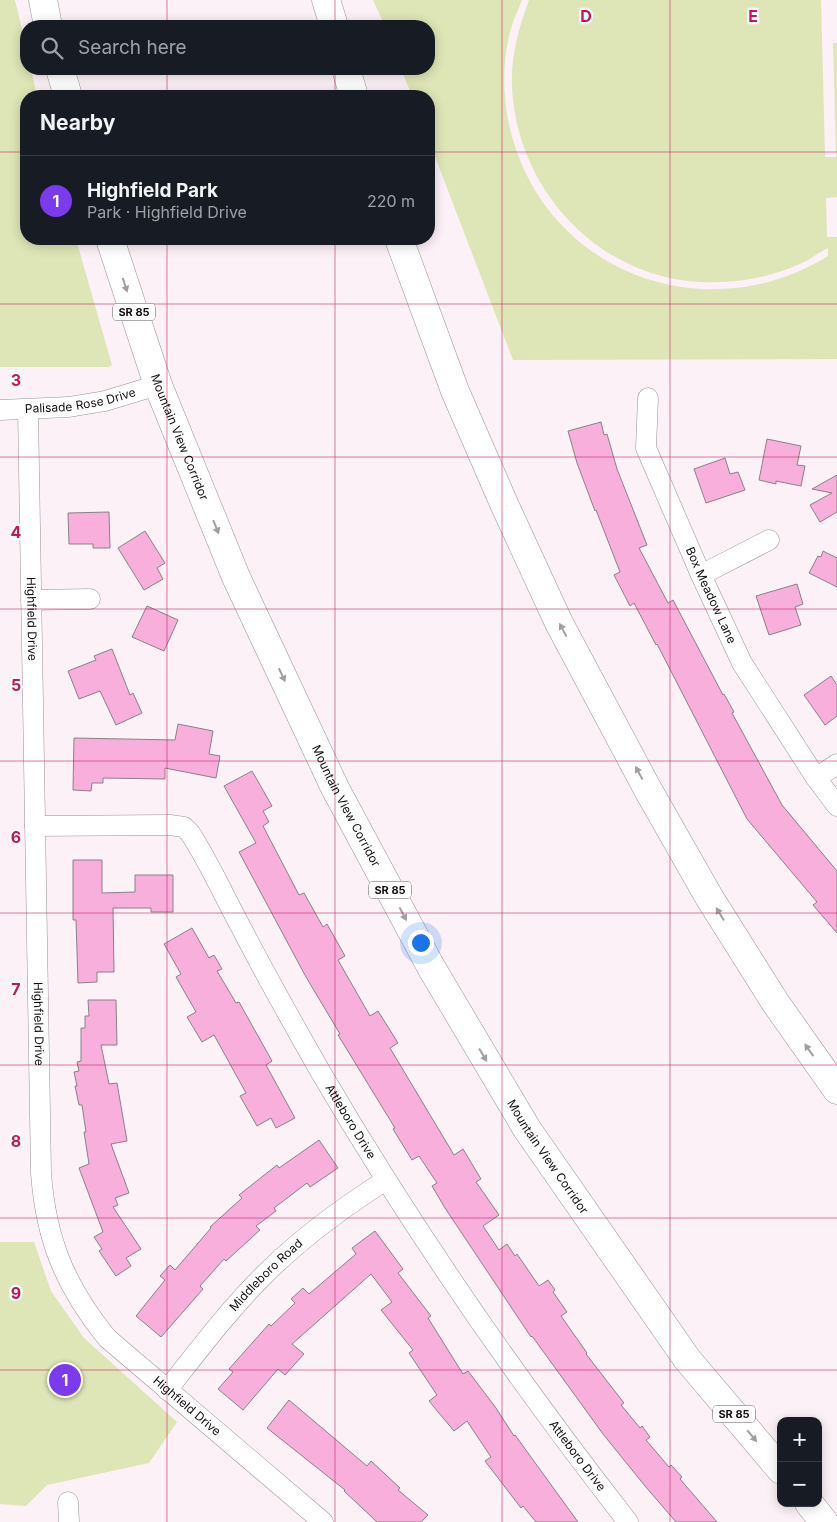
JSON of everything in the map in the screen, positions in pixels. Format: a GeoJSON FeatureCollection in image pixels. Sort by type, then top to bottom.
{"type":"FeatureCollection","features":[{"type":"Feature","properties":{"kind":"highway"},"geometry":{"type":"LineString","coordinates":[[42,0],[47,20]]}},
{"type":"Feature","properties":{"kind":"highway"},"geometry":{"type":"LineString","coordinates":[[326,0],[332,20]]}},
{"type":"Feature","properties":{"kind":"highway"},"geometry":{"type":"LineString","coordinates":[[62,75],[66,90]]}},
{"type":"Feature","properties":{"kind":"highway"},"geometry":{"type":"LineString","coordinates":[[348,75],[352,90]]}},
{"type":"Feature","properties":{"kind":"highway","name":"Mountain View Corridor"},"geometry":{"type":"LineString","coordinates":[[112,245],[158,385],[236,577],[335,788],[431,967],[527,1129],[687,1359],[777,1465]]}},
{"type":"Feature","properties":{"kind":"highway"},"geometry":{"type":"LineString","coordinates":[[401,245],[454,391],[559,623],[647,788],[709,897],[775,1002],[837,1090]]}},
{"type":"Feature","properties":{"kind":"highway"},"geometry":{"type":"LineString","coordinates":[[812,1507],[824,1522]]}},
{"type":"Feature","properties":{"kind":"street","name":"Palisade Rose Drive"},"geometry":{"type":"LineString","coordinates":[[0,410],[69,407],[158,385]]}},
{"type":"Feature","properties":{"kind":"street","name":"Box Meadow Lane"},"geometry":{"type":"LineString","coordinates":[[648,398],[646,448],[742,663],[816,778],[837,806]]}},
{"type":"Feature","properties":{"kind":"street","name":"Highfield Drive"},"geometry":{"type":"LineString","coordinates":[[28,410],[41,1173],[48,1226],[65,1275],[91,1319],[107,1338],[323,1522]]}},
{"type":"Feature","properties":{"kind":"street"},"geometry":{"type":"LineString","coordinates":[[701,574],[769,540]]}},
{"type":"Feature","properties":{"kind":"street"},"geometry":{"type":"LineString","coordinates":[[32,600],[90,599]]}},
{"type":"Feature","properties":{"kind":"street"},"geometry":{"type":"LineString","coordinates":[[816,778],[837,764]]}},
{"type":"Feature","properties":{"kind":"street","name":"Attleboro Drive"},"geometry":{"type":"LineString","coordinates":[[35,826],[170,825],[184,828],[190,833],[292,1020],[386,1180],[452,1281],[520,1379],[589,1473],[628,1522]]}},
{"type":"Feature","properties":{"kind":"street","name":"Middleboro Road"},"geometry":{"type":"LineString","coordinates":[[167,1390],[234,1308],[263,1276],[324,1222],[386,1180]]}},
{"type":"Feature","properties":{"kind":"street"},"geometry":{"type":"LineString","coordinates":[[68,1502],[69,1522]]}},
{"type":"Feature","properties":{"kind":"green space"},"geometry":{"type":"Polygon","coordinates":[[[0,0],[15,0],[20,21],[20,75],[32,75],[36,90],[20,90],[20,245],[78,245],[112,365],[109,367],[0,367],[0,0]]]}},
{"type":"Feature","properties":{"kind":"green space"},"geometry":{"type":"Polygon","coordinates":[[[373,0],[522,0],[508,39],[504,82],[509,126],[533,187],[562,226],[599,256],[641,277],[687,288],[734,288],[782,278],[828,256],[828,248],[798,265],[776,273],[743,280],[720,282],[679,280],[641,269],[606,251],[576,227],[550,197],[530,163],[517,125],[512,85],[514,52],[522,20],[529,0],[821,0],[825,157],[836,157],[833,43],[837,43],[837,197],[826,198],[827,237],[837,237],[837,359],[513,360],[435,157],[435,90],[410,90],[403,75],[435,75],[435,20],[382,20],[373,0]]]}},
{"type":"Feature","properties":{"kind":"green space"},"geometry":{"type":"Polygon","coordinates":[[[0,1242],[34,1242],[51,1291],[84,1338],[177,1422],[149,1463],[47,1485],[26,1506],[0,1504],[0,1242]]]}},
{"type":"Feature","properties":{"kind":"building"},"geometry":{"type":"Polygon","coordinates":[[[601,422],[604,435],[607,434],[617,469],[647,545],[639,548],[668,603],[673,600],[782,805],[837,871],[837,933],[813,905],[817,902],[747,819],[657,644],[634,603],[630,606],[614,575],[620,572],[577,463],[568,431],[601,422]]]}},
{"type":"Feature","properties":{"kind":"building"},"geometry":{"type":"Polygon","coordinates":[[[767,439],[801,446],[797,465],[805,466],[801,486],[776,481],[776,484],[759,480],[767,439]]]}},
{"type":"Feature","properties":{"kind":"building"},"geometry":{"type":"Polygon","coordinates":[[[725,458],[730,474],[738,472],[745,490],[706,503],[694,469],[725,458]]]}},
{"type":"Feature","properties":{"kind":"building"},"geometry":{"type":"Polygon","coordinates":[[[837,475],[837,512],[820,522],[810,505],[832,493],[812,489],[837,475]]]}},
{"type":"Feature","properties":{"kind":"building"},"geometry":{"type":"Polygon","coordinates":[[[109,512],[110,548],[93,548],[93,544],[69,544],[68,513],[109,512]]]}},
{"type":"Feature","properties":{"kind":"building"},"geometry":{"type":"Polygon","coordinates":[[[145,531],[165,563],[157,568],[163,579],[144,590],[118,548],[145,531]]]}},
{"type":"Feature","properties":{"kind":"building"},"geometry":{"type":"Polygon","coordinates":[[[823,551],[837,558],[837,587],[809,573],[818,556],[821,557],[823,551]]]}},
{"type":"Feature","properties":{"kind":"building"},"geometry":{"type":"Polygon","coordinates":[[[797,584],[803,604],[795,607],[801,625],[769,635],[756,596],[797,584]]]}},
{"type":"Feature","properties":{"kind":"building"},"geometry":{"type":"Polygon","coordinates":[[[147,606],[178,620],[164,651],[132,637],[147,606]]]}},
{"type":"Feature","properties":{"kind":"building"},"geometry":{"type":"Polygon","coordinates":[[[112,649],[130,695],[133,693],[142,713],[116,725],[100,691],[79,699],[68,671],[96,660],[94,656],[112,649]]]}},
{"type":"Feature","properties":{"kind":"building"},"geometry":{"type":"Polygon","coordinates":[[[831,676],[837,685],[837,716],[825,725],[804,695],[831,676]]]}},
{"type":"Feature","properties":{"kind":"building"},"geometry":{"type":"Polygon","coordinates":[[[178,724],[213,731],[209,754],[220,756],[216,778],[165,768],[165,779],[103,778],[103,783],[92,783],[91,791],[73,790],[74,738],[175,740],[178,724]]]}},
{"type":"Feature","properties":{"kind":"building"},"geometry":{"type":"Polygon","coordinates":[[[252,771],[272,806],[263,811],[269,822],[263,826],[299,895],[304,893],[323,927],[327,924],[345,956],[338,960],[370,1016],[378,1011],[398,1043],[390,1048],[454,1155],[463,1149],[481,1179],[476,1182],[499,1215],[483,1226],[499,1250],[507,1244],[515,1256],[517,1254],[539,1286],[548,1280],[555,1290],[553,1292],[567,1312],[561,1316],[586,1354],[624,1403],[621,1405],[640,1428],[642,1426],[650,1437],[646,1440],[669,1467],[671,1465],[682,1477],[680,1479],[717,1522],[676,1522],[645,1486],[603,1434],[531,1337],[445,1208],[432,1186],[437,1183],[419,1156],[412,1160],[393,1129],[395,1128],[338,1035],[340,1034],[306,977],[239,852],[256,843],[224,786],[252,771]]]}},
{"type":"Feature","properties":{"kind":"building"},"geometry":{"type":"Polygon","coordinates":[[[73,860],[102,860],[102,893],[135,892],[135,875],[173,875],[173,912],[151,912],[151,908],[113,908],[114,972],[97,972],[97,982],[78,983],[76,920],[73,920],[73,860]]]}},
{"type":"Feature","properties":{"kind":"building"},"geometry":{"type":"Polygon","coordinates":[[[192,928],[209,958],[214,955],[222,969],[217,971],[236,1003],[239,1002],[272,1061],[266,1065],[295,1118],[276,1128],[271,1118],[257,1126],[240,1096],[246,1093],[214,1035],[202,1042],[187,1017],[196,1012],[176,977],[181,974],[164,944],[192,928]]]}},
{"type":"Feature","properties":{"kind":"building"},"geometry":{"type":"Polygon","coordinates":[[[88,1000],[116,1000],[117,1045],[101,1045],[109,1084],[117,1083],[127,1141],[111,1144],[129,1193],[115,1198],[118,1205],[113,1207],[141,1249],[126,1258],[131,1266],[116,1276],[99,1251],[102,1249],[94,1237],[103,1232],[79,1168],[89,1164],[82,1105],[79,1105],[74,1072],[79,1071],[77,1062],[81,1061],[81,1028],[85,1028],[85,1016],[89,1016],[88,1000]]]}},
{"type":"Feature","properties":{"kind":"building"},"geometry":{"type":"Polygon","coordinates":[[[319,1140],[338,1168],[310,1187],[307,1183],[274,1208],[276,1211],[256,1226],[260,1230],[226,1261],[224,1259],[200,1286],[203,1289],[161,1337],[136,1316],[165,1280],[160,1276],[170,1265],[175,1270],[210,1227],[242,1198],[239,1195],[277,1165],[279,1168],[319,1140]]]}},
{"type":"Feature","properties":{"kind":"building"},"geometry":{"type":"Polygon","coordinates":[[[375,1231],[403,1269],[398,1273],[431,1316],[428,1318],[463,1374],[468,1371],[578,1522],[536,1522],[523,1506],[521,1508],[485,1461],[491,1457],[467,1421],[454,1431],[429,1401],[437,1395],[409,1353],[413,1350],[381,1310],[392,1302],[371,1274],[292,1344],[304,1354],[285,1375],[278,1369],[243,1410],[218,1389],[233,1372],[229,1369],[269,1324],[271,1326],[295,1303],[291,1299],[303,1288],[309,1294],[356,1254],[352,1248],[375,1231]]]}},
{"type":"Feature","properties":{"kind":"building"},"geometry":{"type":"Polygon","coordinates":[[[289,1400],[367,1466],[371,1461],[400,1488],[398,1490],[428,1515],[421,1522],[377,1522],[345,1490],[267,1428],[289,1400]]]}},
{"type":"Feature","properties":{"kind":"place","name":"Highfield Park"},"geometry":{"type":"Point","coordinates":[65,1380]}}]}
